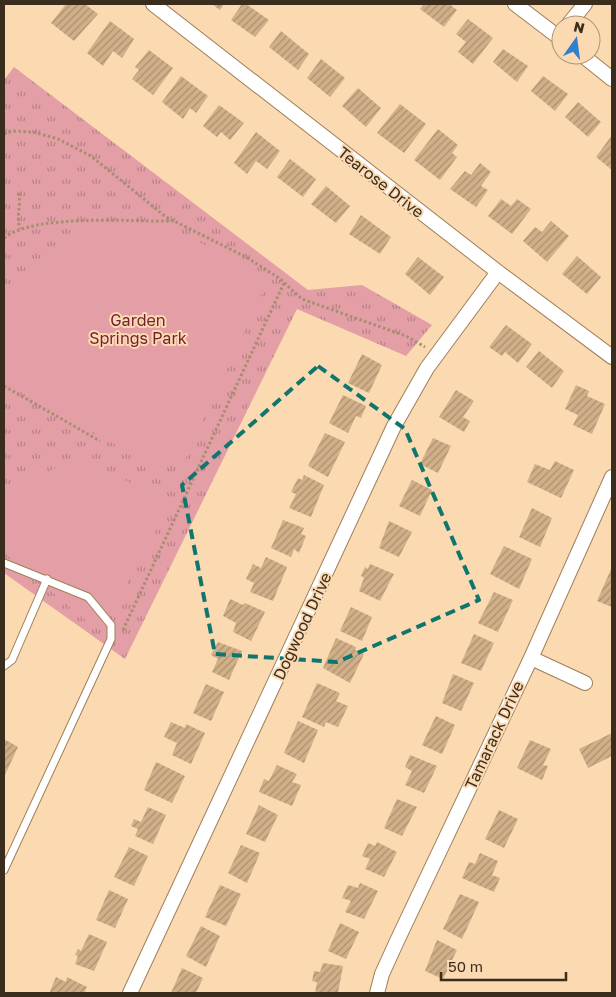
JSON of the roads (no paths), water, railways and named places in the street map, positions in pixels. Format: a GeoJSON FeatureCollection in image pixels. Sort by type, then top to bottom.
{"type":"FeatureCollection","features":[{"type":"Feature","properties":{"kind":"street","name":"Tearose Drive"},"geometry":{"type":"LineString","coordinates":[[152,4],[498,272],[612,357]]}},
{"type":"Feature","properties":{"kind":"street"},"geometry":{"type":"LineString","coordinates":[[515,4],[551,30]]}},
{"type":"Feature","properties":{"kind":"street"},"geometry":{"type":"LineString","coordinates":[[576,15],[585,4]]}},
{"type":"Feature","properties":{"kind":"street"},"geometry":{"type":"LineString","coordinates":[[594,65],[612,79]]}},
{"type":"Feature","properties":{"kind":"street","name":"Dogwood Drive"},"geometry":{"type":"LineString","coordinates":[[130,993],[394,426],[413,389],[498,272]]}},
{"type":"Feature","properties":{"kind":"street","name":"Tamarack Drive"},"geometry":{"type":"LineString","coordinates":[[377,993],[382,974],[397,940],[531,658],[612,477]]}},
{"type":"Feature","properties":{"kind":"street"},"geometry":{"type":"LineString","coordinates":[[531,658],[585,683]]}},
{"type":"Feature","properties":{"kind":"lane"},"geometry":{"type":"LineString","coordinates":[[4,563],[88,597],[111,625],[111,639],[4,870]]}},
{"type":"Feature","properties":{"kind":"lane"},"geometry":{"type":"LineString","coordinates":[[4,666],[12,660],[47,579]]}},
{"type":"Feature","properties":{"kind":"park label","name":"Garden Springs Park"},"geometry":{"type":"Point","coordinates":[138,329]}}]}
